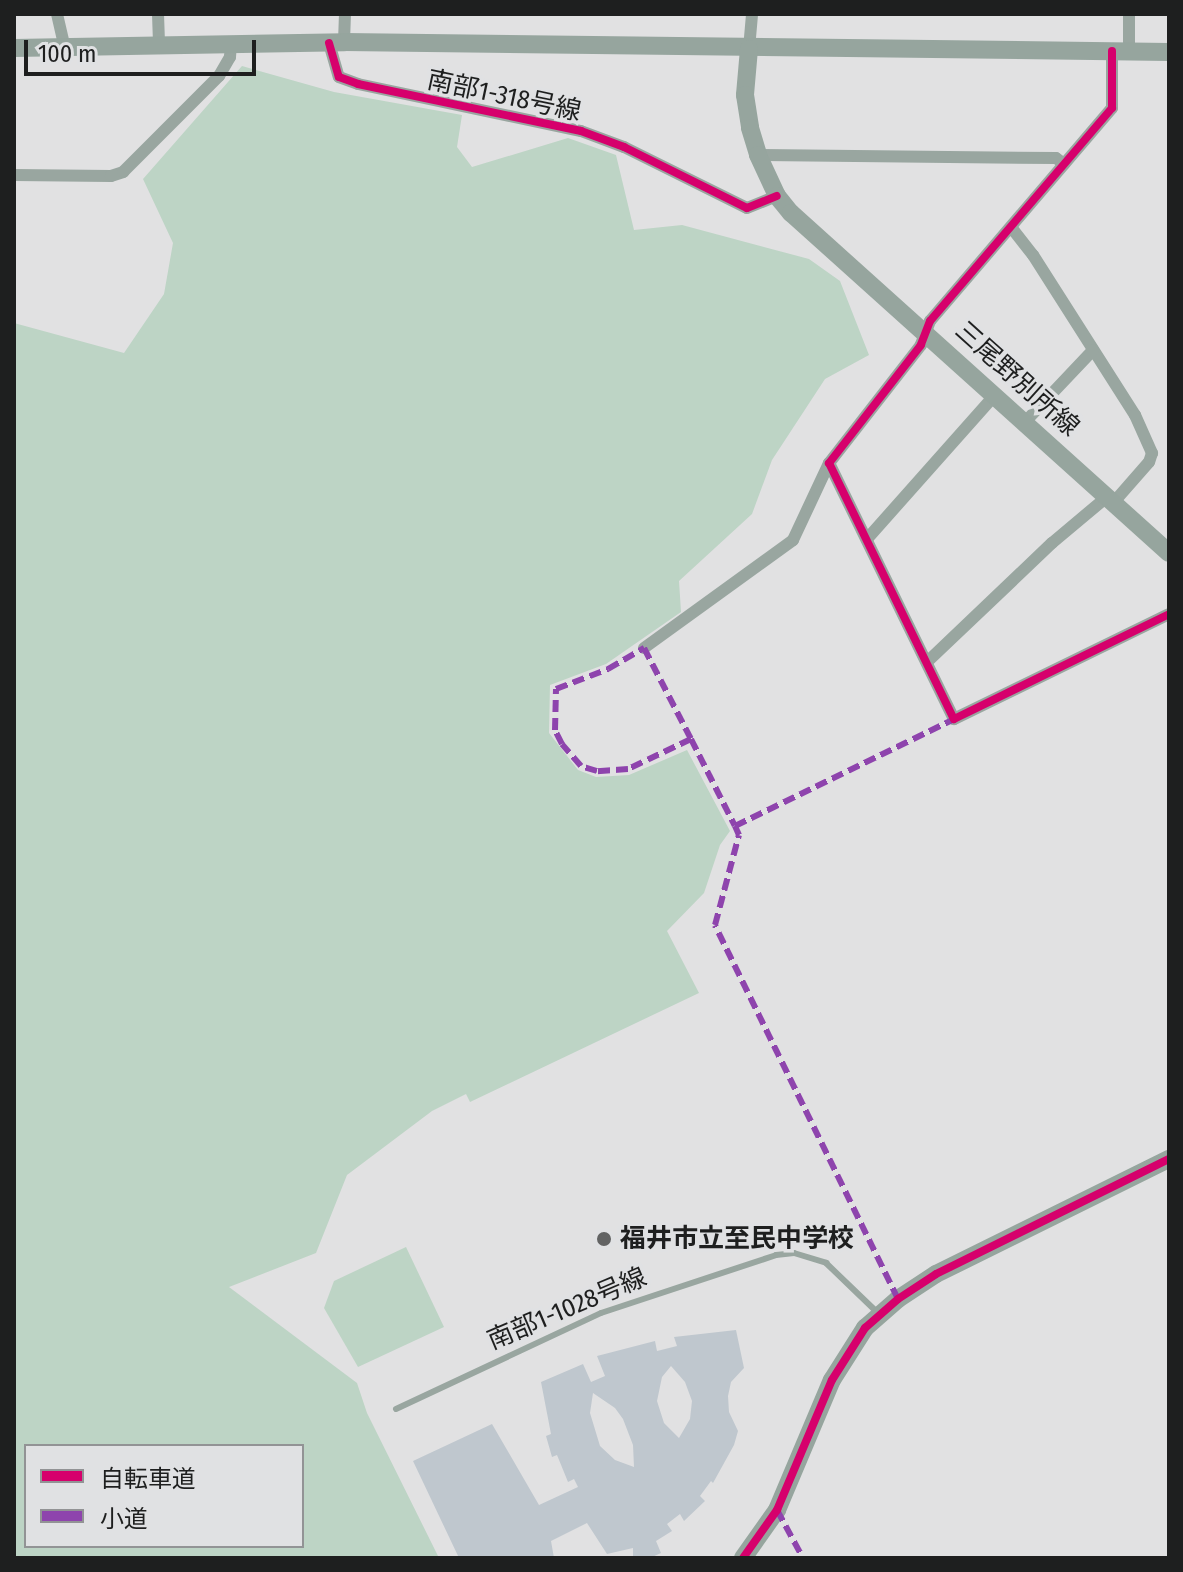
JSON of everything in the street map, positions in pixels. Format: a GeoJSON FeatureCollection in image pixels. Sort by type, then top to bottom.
{"type":"FeatureCollection","features":[{"type":"Feature","properties":{"kind":"main road"},"geometry":{"type":"LineString","coordinates":[[14,48],[337,43],[1169,52]]}},
{"type":"Feature","properties":{"kind":"main road","name":"三尾野別所線"},"geometry":{"type":"LineString","coordinates":[[749,49],[745,95],[758,155],[777,196],[821,244],[926,332],[1166,545]]}},
{"type":"Feature","properties":{"kind":"main road"},"geometry":{"type":"LineString","coordinates":[[743,1558],[777,1510],[841,1362],[865,1328],[936,1274],[1169,1159]]}},
{"type":"Feature","properties":{"kind":"street"},"geometry":{"type":"LineString","coordinates":[[57,14],[65,48]]}},
{"type":"Feature","properties":{"kind":"street"},"geometry":{"type":"LineString","coordinates":[[158,14],[159,46]]}},
{"type":"Feature","properties":{"kind":"street"},"geometry":{"type":"LineString","coordinates":[[337,43],[345,14]]}},
{"type":"Feature","properties":{"kind":"street"},"geometry":{"type":"LineString","coordinates":[[749,49],[752,14]]}},
{"type":"Feature","properties":{"kind":"street"},"geometry":{"type":"LineString","coordinates":[[644,648],[793,540],[829,463],[921,345],[930,321],[1112,108],[1129,14]]}},
{"type":"Feature","properties":{"kind":"street","name":"南部1-318号線"},"geometry":{"type":"LineString","coordinates":[[337,43],[339,77],[358,84],[581,131],[624,147],[747,208],[777,196]]}},
{"type":"Feature","properties":{"kind":"street"},"geometry":{"type":"LineString","coordinates":[[14,175],[111,176],[123,172],[219,76],[230,57],[231,44]]}},
{"type":"Feature","properties":{"kind":"street"},"geometry":{"type":"LineString","coordinates":[[758,155],[1056,158],[1064,164]]}},
{"type":"Feature","properties":{"kind":"street"},"geometry":{"type":"LineString","coordinates":[[927,662],[1052,543],[1111,499],[1149,462],[1152,453],[1135,415],[1033,255],[1011,227]]}},
{"type":"Feature","properties":{"kind":"street"},"geometry":{"type":"LineString","coordinates":[[1025,422],[1093,350]]}},
{"type":"Feature","properties":{"kind":"street"},"geometry":{"type":"LineString","coordinates":[[867,539],[995,395]]}},
{"type":"Feature","properties":{"kind":"street"},"geometry":{"type":"LineString","coordinates":[[829,463],[954,719],[1169,614]]}},
{"type":"Feature","properties":{"kind":"lane","name":"南部1-1028号線"},"geometry":{"type":"LineString","coordinates":[[396,1409],[601,1313],[776,1255],[794,1253],[826,1263],[880,1315]]}},
{"type":"Feature","properties":{"kind":"green space"},"geometry":{"type":"Polygon","coordinates":[[[242,66],[334,92],[462,115],[457,147],[472,167],[568,138],[616,155],[634,230],[682,225],[809,259],[840,281],[869,355],[825,379],[772,460],[752,514],[679,581],[681,612],[606,664],[550,685],[549,733],[578,770],[596,777],[629,775],[687,750],[730,831],[720,845],[704,893],[667,931],[699,993],[470,1102],[466,1094],[432,1111],[347,1175],[316,1253],[229,1287],[357,1383],[367,1413],[439,1558],[14,1558],[14,323],[124,353],[164,294],[173,243],[143,179],[242,66]]]}},
{"type":"Feature","properties":{"kind":"green space"},"geometry":{"type":"Polygon","coordinates":[[[406,1247],[444,1327],[358,1367],[324,1308],[334,1281],[406,1247]]]}},
{"type":"Feature","properties":{"kind":"building"},"geometry":{"type":"Polygon","coordinates":[[[736,1330],[744,1368],[731,1382],[728,1396],[729,1412],[738,1431],[734,1445],[713,1483],[711,1481],[700,1496],[705,1501],[684,1521],[680,1514],[667,1524],[672,1531],[656,1541],[661,1553],[650,1558],[633,1558],[633,1548],[607,1554],[587,1523],[551,1541],[554,1558],[459,1558],[413,1461],[492,1424],[539,1505],[578,1487],[574,1479],[568,1482],[557,1455],[552,1457],[546,1436],[551,1434],[541,1382],[583,1364],[591,1382],[605,1376],[597,1356],[655,1341],[657,1351],[677,1346],[674,1337],[736,1330]],[[671,1366],[662,1377],[657,1401],[664,1423],[679,1438],[690,1419],[692,1401],[685,1382],[671,1366]],[[593,1393],[590,1413],[600,1446],[615,1460],[634,1467],[633,1445],[623,1419],[615,1408],[593,1393]]]}},
{"type":"Feature","properties":{"kind":"marked path"},"geometry":{"type":"LineString","coordinates":[[691,739],[628,769],[597,771],[581,766],[562,744],[555,730],[556,689],[608,669],[644,648],[691,739],[735,826]]}},
{"type":"Feature","properties":{"kind":"marked path"},"geometry":{"type":"LineString","coordinates":[[898,1299],[715,925],[739,835],[735,826],[954,719]]}},
{"type":"Feature","properties":{"kind":"marked path"},"geometry":{"type":"LineString","coordinates":[[777,1510],[803,1558]]}},
{"type":"Feature","properties":{"kind":"cycle path"},"geometry":{"type":"LineString","coordinates":[[329,43],[339,77],[358,84],[581,131],[624,147],[747,208],[777,196]]}},
{"type":"Feature","properties":{"kind":"cycle path"},"geometry":{"type":"LineString","coordinates":[[1112,51],[1112,108],[930,321],[921,345],[829,463],[954,719],[1169,614]]}},
{"type":"Feature","properties":{"kind":"cycle path"},"geometry":{"type":"LineString","coordinates":[[743,1558],[777,1510],[832,1380],[865,1328],[898,1299],[936,1274],[1169,1159]]}},
{"type":"Feature","properties":{"kind":"place","name":"福井市立至民中学校"},"geometry":{"type":"Point","coordinates":[604,1239]}}]}
